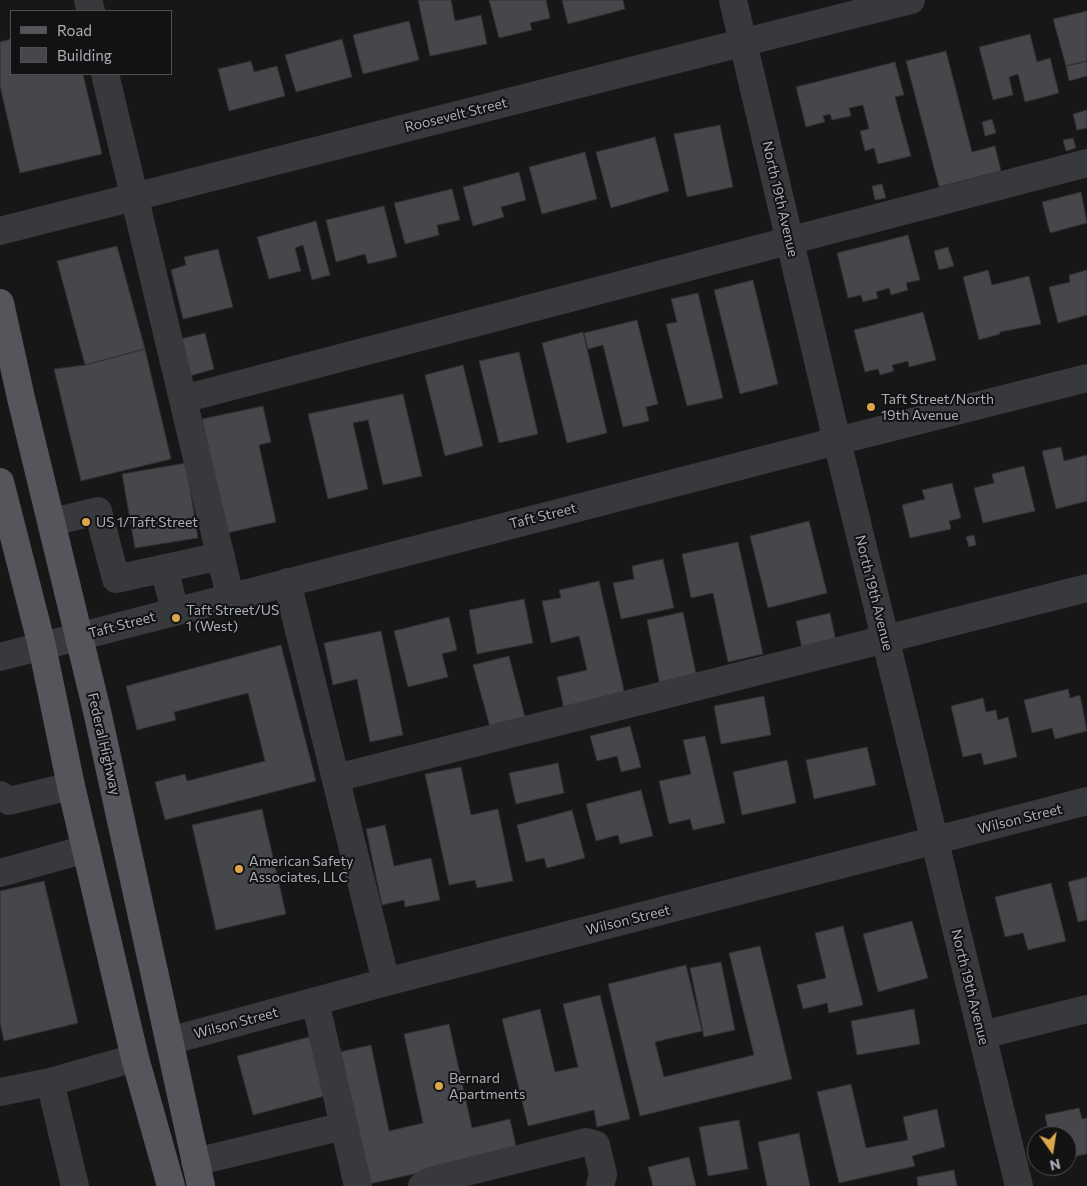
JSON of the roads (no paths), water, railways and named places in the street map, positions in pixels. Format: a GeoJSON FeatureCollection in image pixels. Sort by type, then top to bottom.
{"type":"FeatureCollection","features":[{"type":"Feature","properties":{"kind":"main road","name":"Federal Highway"},"geometry":{"type":"LineString","coordinates":[[0,303],[80,636],[198,1174]]}},
{"type":"Feature","properties":{"kind":"main road"},"geometry":{"type":"LineString","coordinates":[[0,482],[42,646],[71,786],[136,1058],[171,1186]]}},
{"type":"Feature","properties":{"kind":"street","name":"North 19th Avenue"},"geometry":{"type":"LineString","coordinates":[[733,0],[836,441],[1019,1186]]}},
{"type":"Feature","properties":{"kind":"street","name":"Roosevelt Street"},"geometry":{"type":"LineString","coordinates":[[0,231],[911,0]]}},
{"type":"Feature","properties":{"kind":"street"},"geometry":{"type":"LineString","coordinates":[[106,75],[230,596]]}},
{"type":"Feature","properties":{"kind":"street"},"geometry":{"type":"LineString","coordinates":[[183,399],[1087,163]]}},
{"type":"Feature","properties":{"kind":"street","name":"Taft Street"},"geometry":{"type":"LineString","coordinates":[[0,657],[230,596],[1087,378]]}},
{"type":"Feature","properties":{"kind":"street"},"geometry":{"type":"LineString","coordinates":[[52,522],[98,511],[116,578],[220,556]]}},
{"type":"Feature","properties":{"kind":"street"},"geometry":{"type":"LineString","coordinates":[[164,568],[175,611]]}},
{"type":"Feature","properties":{"kind":"street"},"geometry":{"type":"LineString","coordinates":[[287,582],[386,982]]}},
{"type":"Feature","properties":{"kind":"street"},"geometry":{"type":"LineString","coordinates":[[336,778],[1087,588]]}},
{"type":"Feature","properties":{"kind":"street"},"geometry":{"type":"LineString","coordinates":[[0,794],[9,801],[71,786]]}},
{"type":"Feature","properties":{"kind":"street","name":"Wilson Street"},"geometry":{"type":"LineString","coordinates":[[169,1041],[386,982],[1087,801]]}},
{"type":"Feature","properties":{"kind":"street"},"geometry":{"type":"LineString","coordinates":[[0,873],[86,849]]}},
{"type":"Feature","properties":{"kind":"street"},"geometry":{"type":"LineString","coordinates":[[315,1001],[358,1186]]}},
{"type":"Feature","properties":{"kind":"street"},"geometry":{"type":"LineString","coordinates":[[982,1035],[1087,1009]]}},
{"type":"Feature","properties":{"kind":"street"},"geometry":{"type":"LineString","coordinates":[[0,1092],[50,1082],[136,1058]]}},
{"type":"Feature","properties":{"kind":"street"},"geometry":{"type":"LineString","coordinates":[[50,1082],[75,1186]]}},
{"type":"Feature","properties":{"kind":"street"},"geometry":{"type":"LineString","coordinates":[[198,1174],[344,1126]]}},
{"type":"Feature","properties":{"kind":"street"},"geometry":{"type":"LineString","coordinates":[[422,1186],[430,1181],[586,1142],[596,1145],[602,1174],[600,1186]]}},
{"type":"Feature","properties":{"kind":"place","name":"Taft Street/North 19th Avenue"},"geometry":{"type":"Point","coordinates":[871,407]}},
{"type":"Feature","properties":{"kind":"place","name":"US 1/Taft Street"},"geometry":{"type":"Point","coordinates":[86,522]}},
{"type":"Feature","properties":{"kind":"place","name":"Taft Street/US 1 (West)"},"geometry":{"type":"Point","coordinates":[176,618]}},
{"type":"Feature","properties":{"kind":"place","name":"American Safety Associates, LLC"},"geometry":{"type":"Point","coordinates":[239,869]}},
{"type":"Feature","properties":{"kind":"place","name":"Bernard Apartments"},"geometry":{"type":"Point","coordinates":[439,1086]}}]}
